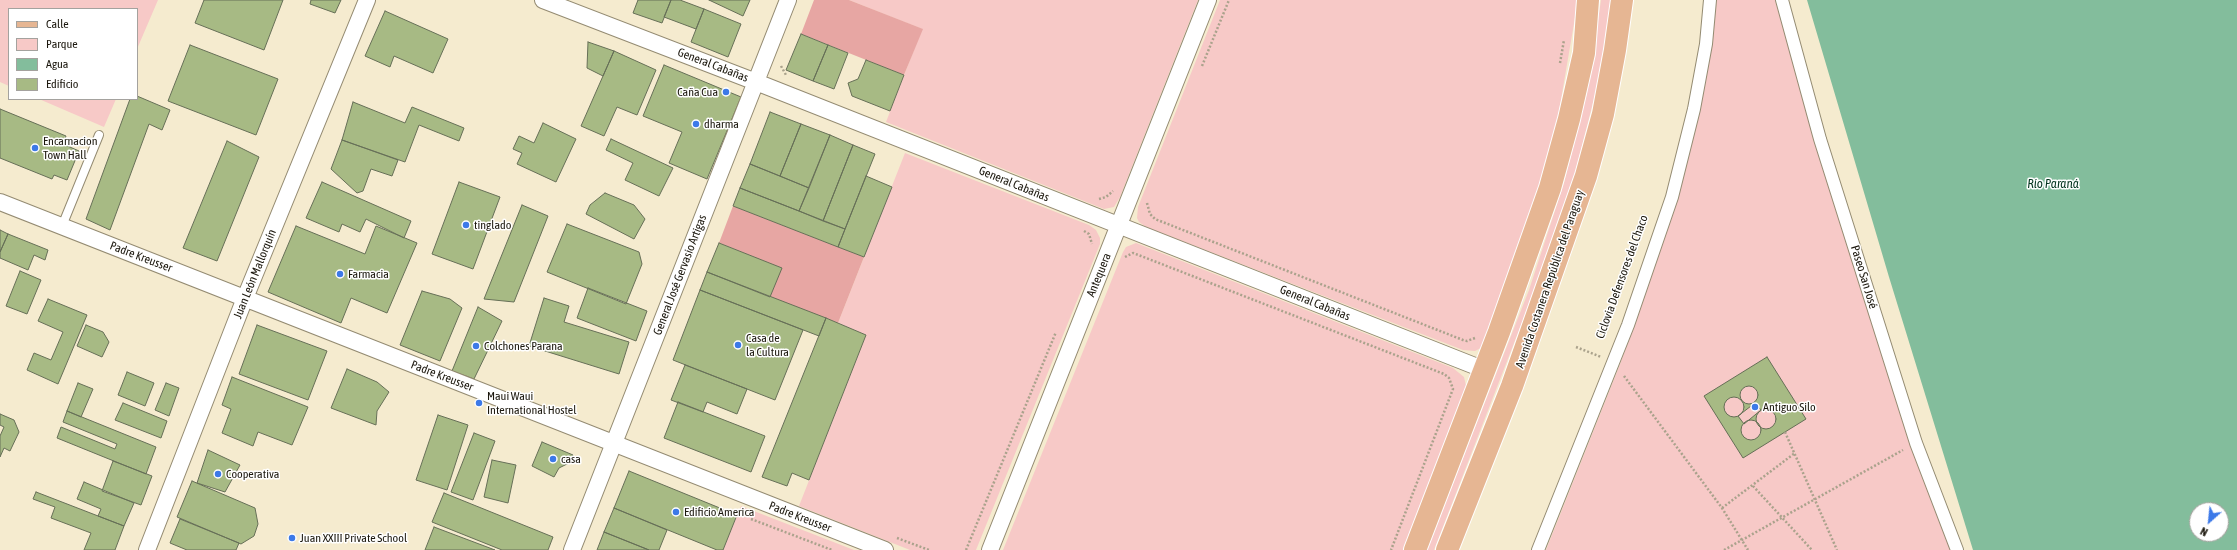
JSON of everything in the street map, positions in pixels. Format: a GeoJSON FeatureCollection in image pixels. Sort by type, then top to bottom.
{"type":"FeatureCollection","features":[{"type":"Feature","properties":{"kind":"main road"},"geometry":{"type":"LineString","coordinates":[[1415,550],[1485,370],[1550,188],[1567,127],[1584,53],[1588,0]]}},
{"type":"Feature","properties":{"kind":"main road","name":"Avenida Costanera República del Paraguay"},"geometry":{"type":"LineString","coordinates":[[1447,550],[1512,386],[1586,176],[1604,107],[1616,50],[1622,0]]}},
{"type":"Feature","properties":{"kind":"street","name":"Juan León Mallorquín"},"geometry":{"type":"LineString","coordinates":[[147,550],[245,298],[367,0]]}},
{"type":"Feature","properties":{"kind":"street","name":"General Cabañas"},"geometry":{"type":"LineString","coordinates":[[543,0],[756,82],[1485,370]]}},
{"type":"Feature","properties":{"kind":"street","name":"General José Gervasio Artigas"},"geometry":{"type":"LineString","coordinates":[[572,550],[788,0]]}},
{"type":"Feature","properties":{"kind":"street","name":"Antequera"},"geometry":{"type":"LineString","coordinates":[[990,550],[1208,0]]}},
{"type":"Feature","properties":{"kind":"street"},"geometry":{"type":"LineString","coordinates":[[1538,550],[1608,360],[1652,258],[1672,197],[1694,109],[1706,44],[1710,0]]}},
{"type":"Feature","properties":{"kind":"street","name":"Paseo San José"},"geometry":{"type":"LineString","coordinates":[[1782,0],[1820,139],[1916,443],[1957,550]]}},
{"type":"Feature","properties":{"kind":"street","name":"Padre Kreusser"},"geometry":{"type":"LineString","coordinates":[[0,202],[885,550]]}},
{"type":"Feature","properties":{"kind":"lane"},"geometry":{"type":"LineString","coordinates":[[62,226],[99,135]]}},
{"type":"Feature","properties":{"kind":"path"},"geometry":{"type":"LineString","coordinates":[[1200,70],[1228,0]]}},
{"type":"Feature","properties":{"kind":"path"},"geometry":{"type":"LineString","coordinates":[[1560,65],[1565,34]]}},
{"type":"Feature","properties":{"kind":"path"},"geometry":{"type":"LineString","coordinates":[[780,64],[782,71],[791,78]]}},
{"type":"Feature","properties":{"kind":"path"},"geometry":{"type":"LineString","coordinates":[[1094,199],[1106,197],[1115,188]]}},
{"type":"Feature","properties":{"kind":"path"},"geometry":{"type":"LineString","coordinates":[[1148,198],[1147,210],[1156,219],[1463,340],[1472,340],[1477,335]]}},
{"type":"Feature","properties":{"kind":"path"},"geometry":{"type":"LineString","coordinates":[[1081,229],[1089,234],[1093,242],[1091,248]]}},
{"type":"Feature","properties":{"kind":"path"},"geometry":{"type":"LineString","coordinates":[[1141,256],[1444,374],[1449,378],[1453,389],[1390,550]]}},
{"type":"Feature","properties":{"kind":"path"},"geometry":{"type":"LineString","coordinates":[[966,550],[1058,329]]}},
{"type":"Feature","properties":{"kind":"path"},"geometry":{"type":"LineString","coordinates":[[1576,347],[1608,360],[1722,508],[1748,550]]}},
{"type":"Feature","properties":{"kind":"path","name":"Ciclovia Defensores del Chaco"},"geometry":{"type":"LineString","coordinates":[[1600,365],[1608,360],[1605,352]]}},
{"type":"Feature","properties":{"kind":"path"},"geometry":{"type":"LineString","coordinates":[[1785,432],[1837,550]]}},
{"type":"Feature","properties":{"kind":"path"},"geometry":{"type":"LineString","coordinates":[[1724,550],[1743,541],[1781,516],[1815,500],[1916,443]]}},
{"type":"Feature","properties":{"kind":"path"},"geometry":{"type":"LineString","coordinates":[[1722,508],[1795,454]]}},
{"type":"Feature","properties":{"kind":"path"},"geometry":{"type":"LineString","coordinates":[[1753,486],[1812,550]]}},
{"type":"Feature","properties":{"kind":"path"},"geometry":{"type":"LineString","coordinates":[[751,519],[832,550]]}},
{"type":"Feature","properties":{"kind":"green space"},"geometry":{"type":"Polygon","coordinates":[[[0,0],[158,0],[138,47],[138,8],[8,8],[8,86],[0,82],[0,0]]]}},
{"type":"Feature","properties":{"kind":"green space"},"geometry":{"type":"Polygon","coordinates":[[[849,0],[1198,0],[1120,197],[1114,207],[1104,209],[886,122],[922,29],[849,0]]]}},
{"type":"Feature","properties":{"kind":"green space"},"geometry":{"type":"Polygon","coordinates":[[[1220,0],[1578,0],[1557,123],[1533,210],[1485,343],[1481,348],[1475,351],[1463,350],[1146,227],[1139,222],[1137,218],[1138,207],[1220,0]]]}},
{"type":"Feature","properties":{"kind":"green space"},"geometry":{"type":"Polygon","coordinates":[[[1601,0],[1611,0],[1609,18],[1599,79],[1572,185],[1533,294],[1434,550],[1427,550],[1529,290],[1564,183],[1587,93],[1601,0]]]}},
{"type":"Feature","properties":{"kind":"green space"},"geometry":{"type":"Polygon","coordinates":[[[1715,0],[1775,0],[1823,167],[1952,550],[1546,550],[1620,364],[1657,260],[1685,163],[1715,0]]]}},
{"type":"Feature","properties":{"kind":"green space"},"geometry":{"type":"Polygon","coordinates":[[[41,100],[116,100],[104,127],[41,100]]]}},
{"type":"Feature","properties":{"kind":"green space"},"geometry":{"type":"Polygon","coordinates":[[[905,153],[1089,225],[1096,230],[1100,238],[1100,244],[976,550],[910,550],[799,506],[866,335],[838,323],[905,153]]]}},
{"type":"Feature","properties":{"kind":"green space"},"geometry":{"type":"Polygon","coordinates":[[[1136,243],[1453,368],[1464,377],[1467,390],[1405,550],[1003,550],[1123,252],[1126,247],[1136,243]]]}},
{"type":"Feature","properties":{"kind":"green space"},"geometry":{"type":"Polygon","coordinates":[[[741,506],[854,550],[723,550],[741,506]]]}},
{"type":"Feature","properties":{"kind":"shaded area"},"geometry":{"type":"Polygon","coordinates":[[[814,0],[849,0],[923,29],[904,75],[801,34],[814,0]]]}},
{"type":"Feature","properties":{"kind":"shaded area"},"geometry":{"type":"Polygon","coordinates":[[[733,206],[864,257],[838,323],[770,297],[781,268],[719,243],[733,206]]]}},
{"type":"Feature","properties":{"kind":"water","name":"Río Paraná"},"geometry":{"type":"Polygon","coordinates":[[[1807,0],[2237,0],[2237,550],[1973,550],[1889,277],[1807,0]]]}},
{"type":"Feature","properties":{"kind":"building"},"geometry":{"type":"Polygon","coordinates":[[[204,0],[283,0],[264,50],[195,23],[204,0]]]}},
{"type":"Feature","properties":{"kind":"building"},"geometry":{"type":"Polygon","coordinates":[[[311,0],[341,0],[335,13],[310,4],[311,0]]]}},
{"type":"Feature","properties":{"kind":"building"},"geometry":{"type":"Polygon","coordinates":[[[638,0],[671,0],[662,23],[633,13],[638,0]]]}},
{"type":"Feature","properties":{"kind":"building"},"geometry":{"type":"Polygon","coordinates":[[[671,0],[680,0],[704,9],[696,29],[664,17],[671,0]]]}},
{"type":"Feature","properties":{"kind":"building"},"geometry":{"type":"Polygon","coordinates":[[[709,0],[750,0],[743,16],[709,0]]]}},
{"type":"Feature","properties":{"kind":"building"},"geometry":{"type":"Polygon","coordinates":[[[704,9],[741,24],[728,57],[691,42],[704,9]]]}},
{"type":"Feature","properties":{"kind":"building"},"geometry":{"type":"Polygon","coordinates":[[[385,11],[448,39],[433,73],[394,56],[390,67],[365,56],[385,11]]]}},
{"type":"Feature","properties":{"kind":"building"},"geometry":{"type":"Polygon","coordinates":[[[801,34],[828,45],[813,81],[786,70],[801,34]]]}},
{"type":"Feature","properties":{"kind":"building"},"geometry":{"type":"Polygon","coordinates":[[[588,42],[614,51],[603,76],[587,68],[588,42]]]}},
{"type":"Feature","properties":{"kind":"building"},"geometry":{"type":"Polygon","coordinates":[[[190,45],[278,79],[256,135],[168,101],[190,45]]]}},
{"type":"Feature","properties":{"kind":"building"},"geometry":{"type":"Polygon","coordinates":[[[828,45],[848,53],[834,89],[813,81],[828,45]]]}},
{"type":"Feature","properties":{"kind":"building"},"geometry":{"type":"Polygon","coordinates":[[[614,51],[656,70],[637,115],[617,107],[604,136],[581,126],[614,51]]]}},
{"type":"Feature","properties":{"kind":"building"},"geometry":{"type":"Polygon","coordinates":[[[866,60],[904,75],[890,111],[852,96],[848,83],[858,79],[866,60]]]}},
{"type":"Feature","properties":{"kind":"building","name":"dharma"},"geometry":{"type":"Polygon","coordinates":[[[664,65],[741,97],[707,179],[669,163],[682,132],[643,116],[664,65]]]}},
{"type":"Feature","properties":{"kind":"building"},"geometry":{"type":"Polygon","coordinates":[[[138,96],[170,110],[162,130],[149,124],[110,230],[86,219],[130,100],[138,100],[138,96]]]}},
{"type":"Feature","properties":{"kind":"building"},"geometry":{"type":"Polygon","coordinates":[[[353,102],[405,123],[412,107],[464,128],[459,141],[419,125],[405,162],[342,140],[353,102]]]}},
{"type":"Feature","properties":{"kind":"building","name":"Encarnacion Town Hall"},"geometry":{"type":"Polygon","coordinates":[[[0,109],[66,136],[63,144],[79,151],[67,180],[54,175],[52,179],[0,158],[0,109]]]}},
{"type":"Feature","properties":{"kind":"building"},"geometry":{"type":"Polygon","coordinates":[[[770,112],[801,124],[780,176],[750,164],[770,112]]]}},
{"type":"Feature","properties":{"kind":"building"},"geometry":{"type":"Polygon","coordinates":[[[543,123],[576,139],[556,182],[517,164],[522,153],[513,149],[519,136],[534,143],[543,123]]]}},
{"type":"Feature","properties":{"kind":"building"},"geometry":{"type":"Polygon","coordinates":[[[801,124],[830,135],[809,188],[780,176],[801,124]]]}},
{"type":"Feature","properties":{"kind":"building"},"geometry":{"type":"Polygon","coordinates":[[[830,135],[853,145],[823,221],[799,211],[830,135]]]}},
{"type":"Feature","properties":{"kind":"building"},"geometry":{"type":"Polygon","coordinates":[[[611,139],[673,168],[659,196],[625,180],[633,163],[606,150],[611,139]]]}},
{"type":"Feature","properties":{"kind":"building"},"geometry":{"type":"Polygon","coordinates":[[[342,140],[398,160],[392,176],[371,169],[363,191],[357,193],[331,169],[342,140]]]}},
{"type":"Feature","properties":{"kind":"building"},"geometry":{"type":"Polygon","coordinates":[[[227,141],[259,157],[217,261],[183,248],[227,141]]]}},
{"type":"Feature","properties":{"kind":"building"},"geometry":{"type":"Polygon","coordinates":[[[853,145],[875,154],[845,229],[823,221],[853,145]]]}},
{"type":"Feature","properties":{"kind":"building"},"geometry":{"type":"Polygon","coordinates":[[[750,164],[809,188],[799,211],[740,188],[750,164]]]}},
{"type":"Feature","properties":{"kind":"building"},"geometry":{"type":"Polygon","coordinates":[[[866,176],[892,187],[864,257],[838,247],[866,176]]]}},
{"type":"Feature","properties":{"kind":"building"},"geometry":{"type":"Polygon","coordinates":[[[322,182],[411,221],[404,238],[366,219],[360,232],[342,224],[339,232],[306,218],[322,182]]]}},
{"type":"Feature","properties":{"kind":"building","name":"tinglado"},"geometry":{"type":"Polygon","coordinates":[[[459,182],[500,197],[473,269],[432,254],[459,182]]]}},
{"type":"Feature","properties":{"kind":"building"},"geometry":{"type":"Polygon","coordinates":[[[740,188],[845,229],[838,247],[733,206],[740,188]]]}},
{"type":"Feature","properties":{"kind":"building"},"geometry":{"type":"Polygon","coordinates":[[[605,193],[634,205],[645,219],[634,239],[586,214],[590,205],[605,193]]]}},
{"type":"Feature","properties":{"kind":"building","name":"tinglado"},"geometry":{"type":"Polygon","coordinates":[[[522,205],[548,216],[514,302],[484,299],[522,205]]]}},
{"type":"Feature","properties":{"kind":"building"},"geometry":{"type":"Polygon","coordinates":[[[567,224],[639,252],[642,264],[626,304],[547,272],[567,224]]]}},
{"type":"Feature","properties":{"kind":"building","name":"Farmacia"},"geometry":{"type":"Polygon","coordinates":[[[296,226],[365,254],[376,226],[417,243],[387,313],[351,298],[341,323],[268,292],[296,226]]]}},
{"type":"Feature","properties":{"kind":"building"},"geometry":{"type":"Polygon","coordinates":[[[0,230],[8,234],[0,252],[0,230]]]}},
{"type":"Feature","properties":{"kind":"building"},"geometry":{"type":"Polygon","coordinates":[[[8,234],[48,250],[45,260],[34,255],[28,270],[0,258],[0,252],[8,234]]]}},
{"type":"Feature","properties":{"kind":"building"},"geometry":{"type":"Polygon","coordinates":[[[719,243],[782,268],[770,297],[707,272],[719,243]]]}},
{"type":"Feature","properties":{"kind":"building"},"geometry":{"type":"Polygon","coordinates":[[[20,271],[41,280],[27,314],[6,306],[20,271]]]}},
{"type":"Feature","properties":{"kind":"building"},"geometry":{"type":"Polygon","coordinates":[[[707,272],[826,318],[819,336],[700,290],[707,272]]]}},
{"type":"Feature","properties":{"kind":"building"},"geometry":{"type":"Polygon","coordinates":[[[588,288],[647,311],[636,341],[577,318],[588,288]]]}},
{"type":"Feature","properties":{"kind":"building","name":"Casa de la Cultura"},"geometry":{"type":"Polygon","coordinates":[[[700,290],[803,330],[775,400],[673,360],[700,290]]]}},
{"type":"Feature","properties":{"kind":"building"},"geometry":{"type":"Polygon","coordinates":[[[422,291],[450,299],[462,308],[440,361],[400,345],[422,291]]]}},
{"type":"Feature","properties":{"kind":"building"},"geometry":{"type":"Polygon","coordinates":[[[544,298],[569,306],[564,322],[629,342],[619,374],[529,346],[544,298]]]}},
{"type":"Feature","properties":{"kind":"building"},"geometry":{"type":"Polygon","coordinates":[[[48,299],[87,315],[58,384],[27,370],[34,353],[51,360],[63,332],[38,321],[48,299]]]}},
{"type":"Feature","properties":{"kind":"building","name":"Colchones Parana"},"geometry":{"type":"Polygon","coordinates":[[[478,307],[502,321],[474,379],[452,371],[478,307]]]}},
{"type":"Feature","properties":{"kind":"building"},"geometry":{"type":"Polygon","coordinates":[[[826,318],[866,335],[809,480],[792,473],[787,486],[762,477],[826,318]]]}},
{"type":"Feature","properties":{"kind":"building"},"geometry":{"type":"Polygon","coordinates":[[[86,325],[103,332],[109,342],[102,357],[77,346],[86,325]]]}},
{"type":"Feature","properties":{"kind":"building"},"geometry":{"type":"Polygon","coordinates":[[[257,325],[327,351],[308,400],[239,374],[257,325]]]}},
{"type":"Feature","properties":{"kind":"building","name":"Antiguo Silo"},"geometry":{"type":"Polygon","coordinates":[[[1767,357],[1806,419],[1743,458],[1704,396],[1767,357]]]}},
{"type":"Feature","properties":{"kind":"building"},"geometry":{"type":"Polygon","coordinates":[[[685,365],[747,389],[737,414],[707,402],[703,412],[671,400],[685,365]]]}},
{"type":"Feature","properties":{"kind":"building"},"geometry":{"type":"Polygon","coordinates":[[[347,369],[377,382],[389,392],[377,411],[376,425],[331,408],[347,369]]]}},
{"type":"Feature","properties":{"kind":"building"},"geometry":{"type":"Polygon","coordinates":[[[127,372],[154,383],[145,406],[118,395],[127,372]]]}},
{"type":"Feature","properties":{"kind":"building"},"geometry":{"type":"Polygon","coordinates":[[[232,377],[308,407],[292,445],[258,432],[253,446],[222,433],[231,409],[222,405],[232,377]]]}},
{"type":"Feature","properties":{"kind":"building"},"geometry":{"type":"Polygon","coordinates":[[[78,383],[93,389],[81,417],[67,411],[78,383]]]}},
{"type":"Feature","properties":{"kind":"building"},"geometry":{"type":"Polygon","coordinates":[[[166,383],[179,388],[169,416],[155,410],[166,383]]]}},
{"type":"Feature","properties":{"kind":"building"},"geometry":{"type":"Polygon","coordinates":[[[1745,386],[1753,386],[1758,391],[1756,402],[1753,404],[1745,404],[1740,399],[1740,391],[1745,386]]]}},
{"type":"Feature","properties":{"kind":"building"},"geometry":{"type":"Polygon","coordinates":[[[1734,397],[1741,400],[1744,407],[1741,414],[1734,417],[1727,414],[1724,407],[1727,400],[1734,397]]]}},
{"type":"Feature","properties":{"kind":"building"},"geometry":{"type":"Polygon","coordinates":[[[678,402],[765,436],[751,472],[664,438],[678,402]]]}},
{"type":"Feature","properties":{"kind":"building"},"geometry":{"type":"Polygon","coordinates":[[[123,403],[167,421],[161,438],[115,420],[123,403]]]}},
{"type":"Feature","properties":{"kind":"building"},"geometry":{"type":"Polygon","coordinates":[[[1755,403],[1761,410],[1744,424],[1738,416],[1755,403]]]}},
{"type":"Feature","properties":{"kind":"building"},"geometry":{"type":"Polygon","coordinates":[[[1766,409],[1773,412],[1776,419],[1773,426],[1766,429],[1759,426],[1756,419],[1759,412],[1766,409]]]}},
{"type":"Feature","properties":{"kind":"building"},"geometry":{"type":"Polygon","coordinates":[[[67,411],[156,447],[146,474],[57,438],[61,427],[115,449],[117,444],[63,422],[67,411]]]}},
{"type":"Feature","properties":{"kind":"building"},"geometry":{"type":"Polygon","coordinates":[[[0,414],[14,420],[19,432],[10,451],[4,448],[0,457],[0,436],[4,427],[0,425],[0,414]]]}},
{"type":"Feature","properties":{"kind":"building"},"geometry":{"type":"Polygon","coordinates":[[[438,415],[468,425],[447,490],[416,480],[438,415]]]}},
{"type":"Feature","properties":{"kind":"building"},"geometry":{"type":"Polygon","coordinates":[[[1751,420],[1758,423],[1761,430],[1758,437],[1751,440],[1744,437],[1741,430],[1744,423],[1751,420]]]}},
{"type":"Feature","properties":{"kind":"building"},"geometry":{"type":"Polygon","coordinates":[[[474,433],[495,441],[473,500],[451,492],[474,433]]]}},
{"type":"Feature","properties":{"kind":"building","name":"casa"},"geometry":{"type":"Polygon","coordinates":[[[542,442],[573,455],[569,463],[559,468],[554,477],[532,466],[542,442]]]}},
{"type":"Feature","properties":{"kind":"building","name":"Cooperativa"},"geometry":{"type":"Polygon","coordinates":[[[208,450],[240,465],[225,492],[197,483],[208,450]]]}},
{"type":"Feature","properties":{"kind":"building"},"geometry":{"type":"Polygon","coordinates":[[[492,460],[516,465],[508,503],[484,497],[492,460]]]}},
{"type":"Feature","properties":{"kind":"building"},"geometry":{"type":"Polygon","coordinates":[[[113,461],[152,476],[141,505],[102,491],[113,461]]]}},
{"type":"Feature","properties":{"kind":"building","name":"Edificio America"},"geometry":{"type":"Polygon","coordinates":[[[629,471],[737,515],[723,550],[717,550],[614,508],[629,471]]]}},
{"type":"Feature","properties":{"kind":"building"},"geometry":{"type":"Polygon","coordinates":[[[192,481],[255,508],[258,524],[254,536],[241,544],[177,517],[192,481]]]}},
{"type":"Feature","properties":{"kind":"building"},"geometry":{"type":"Polygon","coordinates":[[[84,482],[134,503],[124,526],[98,516],[101,509],[77,499],[84,482]]]}},
{"type":"Feature","properties":{"kind":"building"},"geometry":{"type":"Polygon","coordinates":[[[36,492],[124,526],[115,550],[84,550],[91,533],[51,518],[55,507],[33,499],[36,492]]]}},
{"type":"Feature","properties":{"kind":"building"},"geometry":{"type":"Polygon","coordinates":[[[444,493],[553,537],[548,550],[502,550],[432,522],[444,493]]]}},
{"type":"Feature","properties":{"kind":"building"},"geometry":{"type":"Polygon","coordinates":[[[614,508],[667,530],[659,550],[649,550],[604,532],[614,508]]]}},
{"type":"Feature","properties":{"kind":"building"},"geometry":{"type":"Polygon","coordinates":[[[180,519],[239,543],[236,550],[187,550],[170,543],[180,519]]]}},
{"type":"Feature","properties":{"kind":"building"},"geometry":{"type":"Polygon","coordinates":[[[434,527],[495,550],[425,550],[434,527]]]}},
{"type":"Feature","properties":{"kind":"building"},"geometry":{"type":"Polygon","coordinates":[[[604,532],[649,550],[597,550],[604,532]]]}},
{"type":"Feature","properties":{"kind":"place","name":"Caña Cua"},"geometry":{"type":"Point","coordinates":[726,92]}},
{"type":"Feature","properties":{"kind":"place","name":"dharma"},"geometry":{"type":"Point","coordinates":[696,124]}},
{"type":"Feature","properties":{"kind":"place","name":"Encarnacion Town Hall"},"geometry":{"type":"Point","coordinates":[35,148]}},
{"type":"Feature","properties":{"kind":"place","name":"tinglado"},"geometry":{"type":"Point","coordinates":[466,225]}},
{"type":"Feature","properties":{"kind":"place","name":"Farmacia"},"geometry":{"type":"Point","coordinates":[340,274]}},
{"type":"Feature","properties":{"kind":"place","name":"Casa de la Cultura"},"geometry":{"type":"Point","coordinates":[738,345]}},
{"type":"Feature","properties":{"kind":"place","name":"Colchones Parana"},"geometry":{"type":"Point","coordinates":[476,346]}},
{"type":"Feature","properties":{"kind":"place","name":"Maui Waui International Hostel"},"geometry":{"type":"Point","coordinates":[479,403]}},
{"type":"Feature","properties":{"kind":"place","name":"Antiguo Silo"},"geometry":{"type":"Point","coordinates":[1755,407]}},
{"type":"Feature","properties":{"kind":"place","name":"casa"},"geometry":{"type":"Point","coordinates":[553,459]}},
{"type":"Feature","properties":{"kind":"place","name":"Cooperativa"},"geometry":{"type":"Point","coordinates":[218,474]}},
{"type":"Feature","properties":{"kind":"place","name":"Edificio America"},"geometry":{"type":"Point","coordinates":[676,512]}},
{"type":"Feature","properties":{"kind":"place","name":"Juan XXIII Private School"},"geometry":{"type":"Point","coordinates":[292,538]}}]}
